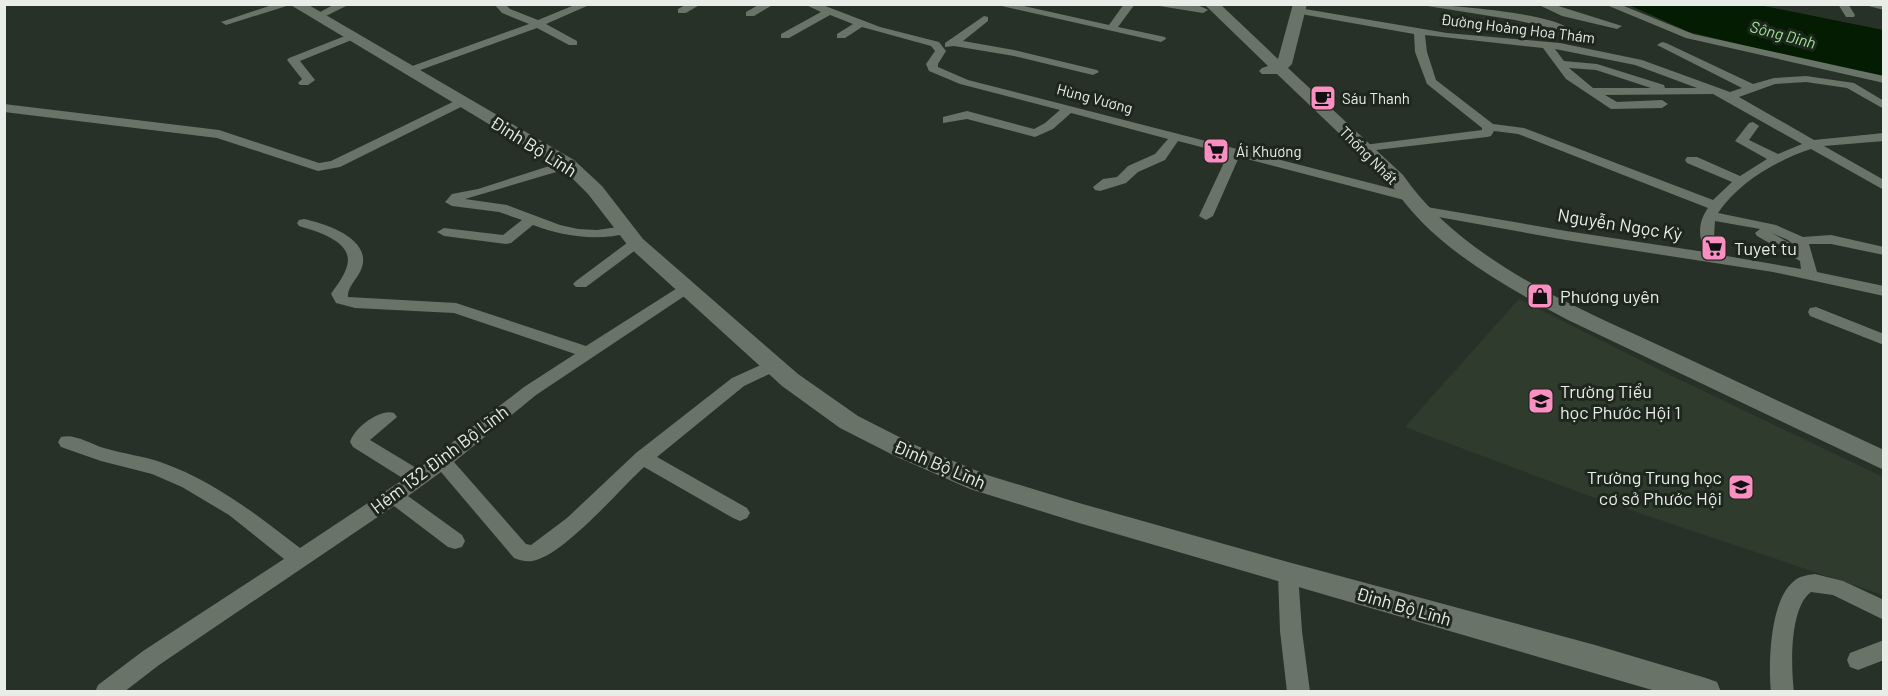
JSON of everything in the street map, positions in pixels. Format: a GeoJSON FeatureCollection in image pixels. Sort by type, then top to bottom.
{"type":"FeatureCollection","features":[{"type":"Feature","properties":{"kind":"street"},"geometry":{"type":"LineString","coordinates":[[226,22],[288,4]]}},
{"type":"Feature","properties":{"kind":"street","name":"Đinh Bộ Lĩnh"},"geometry":{"type":"LineString","coordinates":[[296,4],[568,164],[595,190],[631,236],[687,288],[816,400],[849,422],[954,472],[1029,498],[1288,574],[1595,658],[1706,692]]}},
{"type":"Feature","properties":{"kind":"street"},"geometry":{"type":"LineString","coordinates":[[316,17],[345,4]]}},
{"type":"Feature","properties":{"kind":"street"},"geometry":{"type":"LineString","coordinates":[[500,4],[500,8],[538,24],[573,43]]}},
{"type":"Feature","properties":{"kind":"street"},"geometry":{"type":"LineString","coordinates":[[682,11],[696,4]]}},
{"type":"Feature","properties":{"kind":"street"},"geometry":{"type":"LineString","coordinates":[[750,14],[769,4]]}},
{"type":"Feature","properties":{"kind":"street"},"geometry":{"type":"LineString","coordinates":[[809,4],[860,24],[932,43],[940,48],[954,43],[984,19]]}},
{"type":"Feature","properties":{"kind":"street"},"geometry":{"type":"LineString","coordinates":[[998,4],[1161,39]]}},
{"type":"Feature","properties":{"kind":"street"},"geometry":{"type":"LineString","coordinates":[[1111,29],[1130,4]]}},
{"type":"Feature","properties":{"kind":"street"},"geometry":{"type":"LineString","coordinates":[[1152,4],[1204,6]]}},
{"type":"Feature","properties":{"kind":"street"},"geometry":{"type":"LineString","coordinates":[[1420,4],[1446,13],[1527,19],[1561,27]]}},
{"type":"Feature","properties":{"kind":"street"},"geometry":{"type":"LineString","coordinates":[[1542,4],[1566,14],[1617,26]]}},
{"type":"Feature","properties":{"kind":"street"},"geometry":{"type":"LineString","coordinates":[[1609,4],[1690,36],[1884,80]]}},
{"type":"Feature","properties":{"kind":"street"},"geometry":{"type":"LineString","coordinates":[[1843,4],[1850,15]]}},
{"type":"Feature","properties":{"kind":"street"},"geometry":{"type":"LineString","coordinates":[[1866,4],[1884,7]]}},
{"type":"Feature","properties":{"kind":"street"},"geometry":{"type":"LineString","coordinates":[[408,71],[582,6]]}},
{"type":"Feature","properties":{"kind":"street","name":"Thống Nhất"},"geometry":{"type":"LineString","coordinates":[[1204,6],[1273,70],[1378,175],[1410,199]]}},
{"type":"Feature","properties":{"kind":"street"},"geometry":{"type":"LineString","coordinates":[[1273,70],[1284,64],[1300,8]]}},
{"type":"Feature","properties":{"kind":"street","name":"Đường Hoàng Hoa Thám"},"geometry":{"type":"LineString","coordinates":[[1300,8],[1447,36],[1546,44],[1638,62],[1730,96],[1884,186]]}},
{"type":"Feature","properties":{"kind":"street"},"geometry":{"type":"LineString","coordinates":[[785,36],[829,12]]}},
{"type":"Feature","properties":{"kind":"street"},"geometry":{"type":"LineString","coordinates":[[1446,13],[1447,36]]}},
{"type":"Feature","properties":{"kind":"street"},"geometry":{"type":"LineString","coordinates":[[1560,46],[1561,19],[1566,14]]}},
{"type":"Feature","properties":{"kind":"street"},"geometry":{"type":"LineString","coordinates":[[841,36],[860,24]]}},
{"type":"Feature","properties":{"kind":"street"},"geometry":{"type":"LineString","coordinates":[[1419,31],[1421,52],[1431,82],[1489,127],[1520,131],[1713,211],[1752,225],[1784,233],[1800,242],[1810,274]]}},
{"type":"Feature","properties":{"kind":"street"},"geometry":{"type":"LineString","coordinates":[[304,83],[309,80],[292,60],[350,37]]}},
{"type":"Feature","properties":{"kind":"street"},"geometry":{"type":"LineString","coordinates":[[1242,41],[1291,44]]}},
{"type":"Feature","properties":{"kind":"street"},"geometry":{"type":"LineString","coordinates":[[954,43],[1006,51],[1093,72]]}},
{"type":"Feature","properties":{"kind":"street"},"geometry":{"type":"LineString","coordinates":[[1546,44],[1559,64],[1575,81],[1615,106],[1662,104]]}},
{"type":"Feature","properties":{"kind":"street"},"geometry":{"type":"LineString","coordinates":[[1662,45],[1754,89]]}},
{"type":"Feature","properties":{"kind":"street","name":"Hùng Vương"},"geometry":{"type":"LineString","coordinates":[[940,48],[939,55],[932,66],[934,70],[990,90],[1070,108],[1410,199]]}},
{"type":"Feature","properties":{"kind":"street"},"geometry":{"type":"LineString","coordinates":[[1559,64],[1597,68],[1673,91]]}},
{"type":"Feature","properties":{"kind":"street","name":"Thống Nhất"},"geometry":{"type":"LineString","coordinates":[[1273,70],[1397,179],[1410,199]]}},
{"type":"Feature","properties":{"kind":"street"},"geometry":{"type":"LineString","coordinates":[[1730,96],[1774,81],[1816,79],[1850,85],[1884,106]]}},
{"type":"Feature","properties":{"kind":"street"},"geometry":{"type":"LineString","coordinates":[[1590,92],[1717,90]]}},
{"type":"Feature","properties":{"kind":"street"},"geometry":{"type":"LineString","coordinates":[[1870,96],[1884,98]]}},
{"type":"Feature","properties":{"kind":"street"},"geometry":{"type":"LineString","coordinates":[[4,108],[219,134],[318,167],[335,164],[461,102]]}},
{"type":"Feature","properties":{"kind":"street"},"geometry":{"type":"LineString","coordinates":[[947,120],[968,115],[1035,133],[1042,131],[1070,108]]}},
{"type":"Feature","properties":{"kind":"street"},"geometry":{"type":"LineString","coordinates":[[1753,126],[1741,141],[1779,159]]}},
{"type":"Feature","properties":{"kind":"street"},"geometry":{"type":"LineString","coordinates":[[1364,149],[1487,133],[1489,127]]}},
{"type":"Feature","properties":{"kind":"street"},"geometry":{"type":"LineString","coordinates":[[1100,187],[1123,179],[1133,169],[1160,157],[1176,136]]}},
{"type":"Feature","properties":{"kind":"street"},"geometry":{"type":"LineString","coordinates":[[1714,258],[1706,235],[1713,211],[1731,190],[1779,159],[1815,144],[1884,136]]}},
{"type":"Feature","properties":{"kind":"street"},"geometry":{"type":"LineString","coordinates":[[1206,216],[1235,152]]}},
{"type":"Feature","properties":{"kind":"street"},"geometry":{"type":"LineString","coordinates":[[1692,160],[1743,182]]}},
{"type":"Feature","properties":{"kind":"street"},"geometry":{"type":"LineString","coordinates":[[568,164],[481,192],[457,196],[452,201],[502,208],[578,234],[631,236]]}},
{"type":"Feature","properties":{"kind":"street"},"geometry":{"type":"LineString","coordinates":[[1410,199],[1457,242],[1541,298],[1884,461]]}},
{"type":"Feature","properties":{"kind":"street","name":"Nguyễn Ngọc Kỳ"},"geometry":{"type":"LineString","coordinates":[[1410,199],[1714,258],[1810,274],[1884,291]]}},
{"type":"Feature","properties":{"kind":"street"},"geometry":{"type":"LineString","coordinates":[[444,232],[506,240],[532,219]]}},
{"type":"Feature","properties":{"kind":"street"},"geometry":{"type":"LineString","coordinates":[[304,223],[341,237],[355,255],[356,266],[339,294],[344,301],[456,308],[589,352]]}},
{"type":"Feature","properties":{"kind":"street"},"geometry":{"type":"LineString","coordinates":[[1752,225],[1769,238],[1806,258]]}},
{"type":"Feature","properties":{"kind":"street"},"geometry":{"type":"LineString","coordinates":[[581,284],[631,236]]}},
{"type":"Feature","properties":{"kind":"street"},"geometry":{"type":"LineString","coordinates":[[1800,242],[1813,239],[1830,240],[1884,251]]}},
{"type":"Feature","properties":{"kind":"street","name":"Hẻm 132 Đinh Bộ Lĩnh"},"geometry":{"type":"LineString","coordinates":[[106,692],[144,662],[394,496],[442,461],[518,399],[687,288]]}},
{"type":"Feature","properties":{"kind":"street"},"geometry":{"type":"LineString","coordinates":[[1815,312],[1884,340]]}},
{"type":"Feature","properties":{"kind":"street"},"geometry":{"type":"LineString","coordinates":[[442,461],[525,554],[540,550],[643,458],[738,382],[774,365]]}},
{"type":"Feature","properties":{"kind":"street"},"geometry":{"type":"LineString","coordinates":[[388,417],[360,438],[359,442],[418,478]]}},
{"type":"Feature","properties":{"kind":"street"},"geometry":{"type":"LineString","coordinates":[[67,442],[101,454],[157,468],[189,482],[236,510],[298,558]]}},
{"type":"Feature","properties":{"kind":"street"},"geometry":{"type":"LineString","coordinates":[[643,458],[740,513]]}},
{"type":"Feature","properties":{"kind":"street"},"geometry":{"type":"LineString","coordinates":[[394,496],[455,541]]}},
{"type":"Feature","properties":{"kind":"street"},"geometry":{"type":"LineString","coordinates":[[1288,574],[1291,631],[1299,692]]}},
{"type":"Feature","properties":{"kind":"street"},"geometry":{"type":"LineString","coordinates":[[1783,692],[1781,652],[1783,641],[1793,597],[1804,584],[1823,584],[1859,597],[1884,610]]}},
{"type":"Feature","properties":{"kind":"street"},"geometry":{"type":"LineString","coordinates":[[1858,660],[1884,650]]}},
{"type":"Feature","properties":{"kind":"shaded area"},"geometry":{"type":"Polygon","coordinates":[[[1519,299],[1670,375],[1883,477],[1883,595],[1592,497],[1405,427],[1519,299]]]}},
{"type":"Feature","properties":{"kind":"water","name":"Sông Dinh"},"geometry":{"type":"Polygon","coordinates":[[[1629,5],[1759,5],[1883,30],[1883,79],[1689,32],[1629,5]]]}},
{"type":"Feature","properties":{"kind":"place","name":"Sáu Thanh"},"geometry":{"type":"Point","coordinates":[1323,98]}},
{"type":"Feature","properties":{"kind":"place","name":"Ái Khương"},"geometry":{"type":"Point","coordinates":[1216,151]}},
{"type":"Feature","properties":{"kind":"place","name":"Tuyet tu"},"geometry":{"type":"Point","coordinates":[1714,248]}},
{"type":"Feature","properties":{"kind":"place","name":"Phương uyên"},"geometry":{"type":"Point","coordinates":[1540,296]}},
{"type":"Feature","properties":{"kind":"place","name":"Trường Tiểu học Phước Hội 1"},"geometry":{"type":"Point","coordinates":[1541,401]}},
{"type":"Feature","properties":{"kind":"place","name":"Trường Trung học cơ sở Phước Hội"},"geometry":{"type":"Point","coordinates":[1741,487]}}]}
